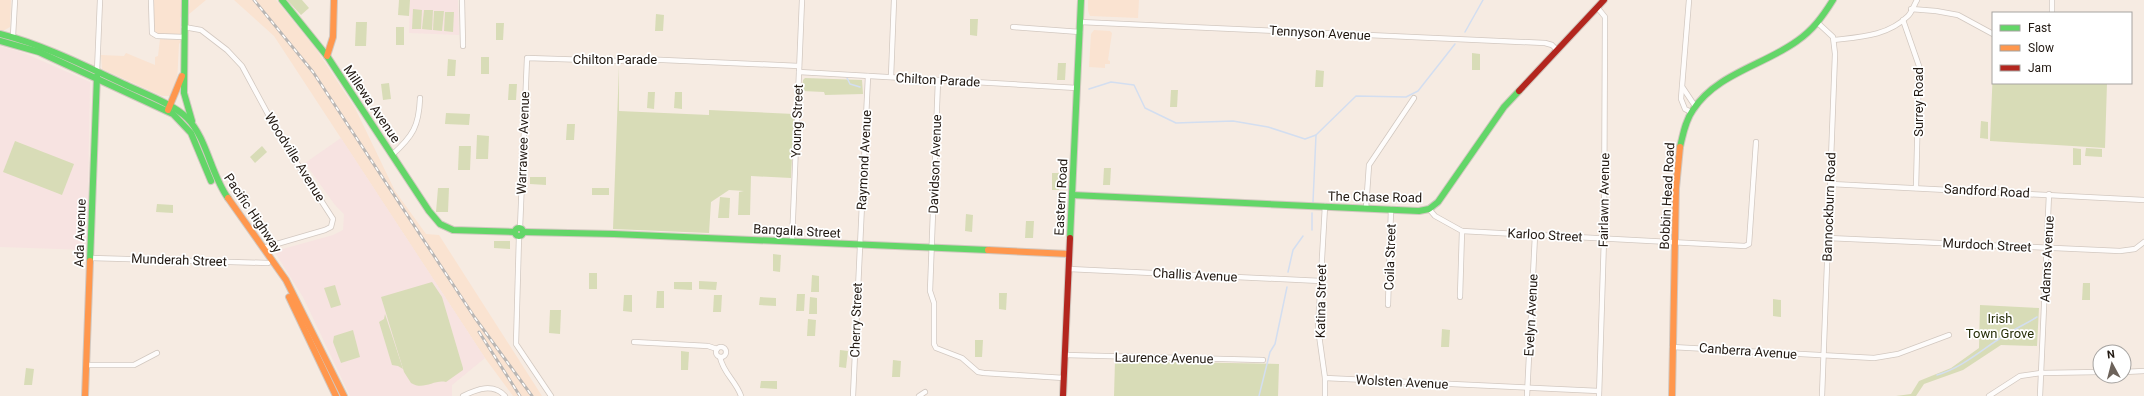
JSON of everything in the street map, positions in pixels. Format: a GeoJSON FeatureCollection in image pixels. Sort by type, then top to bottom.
{"type":"FeatureCollection","features":[{"type":"Feature","properties":{"kind":"main road"},"geometry":{"type":"LineString","coordinates":[[185,0],[183,72],[185,101],[197,130]]}},
{"type":"Feature","properties":{"kind":"main road","name":"Millewa Avenue"},"geometry":{"type":"LineString","coordinates":[[282,0],[327,56],[429,211],[440,224]]}},
{"type":"Feature","properties":{"kind":"main road"},"geometry":{"type":"LineString","coordinates":[[327,56],[331,50],[332,43],[334,0]]}},
{"type":"Feature","properties":{"kind":"main road","name":"Eastern Road"},"geometry":{"type":"LineString","coordinates":[[1063,396],[1081,0]]}},
{"type":"Feature","properties":{"kind":"main road","name":"The Chase Road"},"geometry":{"type":"LineString","coordinates":[[1072,195],[1391,210],[1419,211],[1429,209],[1438,202],[1504,107],[1604,0]]}},
{"type":"Feature","properties":{"kind":"main road","name":"Bobbin Head Road"},"geometry":{"type":"LineString","coordinates":[[1672,396],[1672,347],[1678,158],[1682,135],[1693,109],[1717,87],[1794,45],[1819,24],[1833,0]]}},
{"type":"Feature","properties":{"kind":"main road","name":"Pacific Highway"},"geometry":{"type":"LineString","coordinates":[[0,34],[13,36],[97,72],[187,117],[197,130],[218,186],[286,280],[344,396]]}},
{"type":"Feature","properties":{"kind":"main road","name":"Pacific Highway"},"geometry":{"type":"LineString","coordinates":[[0,40],[28,48],[97,79],[169,108],[191,133],[204,168],[214,188],[268,263],[287,294],[336,396]]}},
{"type":"Feature","properties":{"kind":"main road","name":"Ada Avenue"},"geometry":{"type":"LineString","coordinates":[[85,396],[97,72]]}},
{"type":"Feature","properties":{"kind":"main road"},"geometry":{"type":"LineString","coordinates":[[169,108],[183,72]]}},
{"type":"Feature","properties":{"kind":"main road","name":"Bangalla Street"},"geometry":{"type":"LineString","coordinates":[[440,224],[453,230],[792,241],[1070,254]]}},
{"type":"Feature","properties":{"kind":"street"},"geometry":{"type":"LineString","coordinates":[[13,36],[15,0]]}},
{"type":"Feature","properties":{"kind":"street"},"geometry":{"type":"LineString","coordinates":[[97,72],[100,0]]}},
{"type":"Feature","properties":{"kind":"street"},"geometry":{"type":"LineString","coordinates":[[152,0],[152,33],[158,36],[184,37]]}},
{"type":"Feature","properties":{"kind":"street"},"geometry":{"type":"LineString","coordinates":[[462,0],[463,46]]}},
{"type":"Feature","properties":{"kind":"street","name":"Young Street"},"geometry":{"type":"LineString","coordinates":[[792,241],[802,0]]}},
{"type":"Feature","properties":{"kind":"street"},"geometry":{"type":"LineString","coordinates":[[891,77],[894,0]]}},
{"type":"Feature","properties":{"kind":"street"},"geometry":{"type":"LineString","coordinates":[[1689,0],[1681,99],[1683,106],[1693,109]]}},
{"type":"Feature","properties":{"kind":"street"},"geometry":{"type":"LineString","coordinates":[[1819,24],[1834,40],[1860,38],[1876,34],[1903,20],[1909,15],[1918,0]]}},
{"type":"Feature","properties":{"kind":"street"},"geometry":{"type":"LineString","coordinates":[[2052,0],[2052,12]]}},
{"type":"Feature","properties":{"kind":"street","name":"Fairlawn Avenue"},"geometry":{"type":"LineString","coordinates":[[1598,7],[1605,17],[1604,238],[1599,394]]}},
{"type":"Feature","properties":{"kind":"street"},"geometry":{"type":"LineString","coordinates":[[1912,9],[1958,15],[1992,33]]}},
{"type":"Feature","properties":{"kind":"street","name":"Surrey Road"},"geometry":{"type":"LineString","coordinates":[[1903,20],[1919,66],[1916,188]]}},
{"type":"Feature","properties":{"kind":"street","name":"Tennyson Avenue"},"geometry":{"type":"LineString","coordinates":[[1080,22],[1545,43],[1552,45],[1557,50]]}},
{"type":"Feature","properties":{"kind":"street","name":"Woodville Avenue"},"geometry":{"type":"LineString","coordinates":[[184,27],[201,30],[227,50],[242,66],[282,140],[333,219],[331,227],[325,230],[263,248]]}},
{"type":"Feature","properties":{"kind":"street"},"geometry":{"type":"LineString","coordinates":[[1013,27],[1080,32]]}},
{"type":"Feature","properties":{"kind":"street","name":"Bannockburn Road"},"geometry":{"type":"LineString","coordinates":[[1822,396],[1831,184],[1834,40]]}},
{"type":"Feature","properties":{"kind":"street","name":"Chilton Parade"},"geometry":{"type":"LineString","coordinates":[[527,58],[619,61],[641,59],[799,69],[868,76],[1077,88]]}},
{"type":"Feature","properties":{"kind":"street","name":"Warrawee Avenue"},"geometry":{"type":"LineString","coordinates":[[527,58],[519,232],[516,344],[551,396]]}},
{"type":"Feature","properties":{"kind":"street","name":"Raymond Avenue"},"geometry":{"type":"LineString","coordinates":[[860,244],[868,76]]}},
{"type":"Feature","properties":{"kind":"street","name":"Davidson Avenue"},"geometry":{"type":"LineString","coordinates":[[938,80],[930,291],[934,303],[934,344],[936,348],[962,358],[972,367],[984,373],[1064,378]]}},
{"type":"Feature","properties":{"kind":"street"},"geometry":{"type":"LineString","coordinates":[[1683,88],[1693,109]]}},
{"type":"Feature","properties":{"kind":"street"},"geometry":{"type":"LineString","coordinates":[[392,155],[408,142],[414,130],[419,117],[420,98]]}},
{"type":"Feature","properties":{"kind":"street"},"geometry":{"type":"LineString","coordinates":[[1366,208],[1369,165],[1414,98]]}},
{"type":"Feature","properties":{"kind":"street","name":"Karloo Street"},"geometry":{"type":"LineString","coordinates":[[1462,231],[1675,242],[1740,247],[1749,244],[1756,142]]}},
{"type":"Feature","properties":{"kind":"street","name":"Sandford Road"},"geometry":{"type":"LineString","coordinates":[[1831,184],[2144,200]]}},
{"type":"Feature","properties":{"kind":"street","name":"Adams Avenue"},"geometry":{"type":"LineString","coordinates":[[2040,396],[2049,194]]}},
{"type":"Feature","properties":{"kind":"street","name":"Katina Street"},"geometry":{"type":"LineString","coordinates":[[1325,206],[1318,328],[1326,396]]}},
{"type":"Feature","properties":{"kind":"street"},"geometry":{"type":"LineString","coordinates":[[1429,209],[1435,216],[1462,231],[1460,297]]}},
{"type":"Feature","properties":{"kind":"street","name":"Coila Street"},"geometry":{"type":"LineString","coordinates":[[1388,306],[1391,210]]}},
{"type":"Feature","properties":{"kind":"street","name":"Evelyn Avenue"},"geometry":{"type":"LineString","coordinates":[[1527,396],[1535,235]]}},
{"type":"Feature","properties":{"kind":"street","name":"Murdoch Street"},"geometry":{"type":"LineString","coordinates":[[1828,238],[2126,251],[2135,249],[2144,242]]}},
{"type":"Feature","properties":{"kind":"street","name":"Cherry Street"},"geometry":{"type":"LineString","coordinates":[[853,396],[860,244]]}},
{"type":"Feature","properties":{"kind":"street","name":"Munderah Street"},"geometry":{"type":"LineString","coordinates":[[91,258],[268,263]]}},
{"type":"Feature","properties":{"kind":"street","name":"Challis Avenue"},"geometry":{"type":"LineString","coordinates":[[1069,269],[1320,281]]}},
{"type":"Feature","properties":{"kind":"street","name":"Canberra Avenue"},"geometry":{"type":"LineString","coordinates":[[1672,347],[1874,358],[1886,357],[1949,335]]}},
{"type":"Feature","properties":{"kind":"street"},"geometry":{"type":"LineString","coordinates":[[634,342],[708,346],[717,349],[720,347],[725,349],[730,347]]}},
{"type":"Feature","properties":{"kind":"street"},"geometry":{"type":"LineString","coordinates":[[717,349],[716,354],[720,357],[725,372],[735,383],[741,396]]}},
{"type":"Feature","properties":{"kind":"street"},"geometry":{"type":"LineString","coordinates":[[720,357],[726,354],[725,349]]}},
{"type":"Feature","properties":{"kind":"street"},"geometry":{"type":"LineString","coordinates":[[86,365],[128,366],[157,353]]}},
{"type":"Feature","properties":{"kind":"street","name":"Laurence Avenue"},"geometry":{"type":"LineString","coordinates":[[1065,355],[1263,360]]}},
{"type":"Feature","properties":{"kind":"street"},"geometry":{"type":"LineString","coordinates":[[2132,372],[2144,371]]}},
{"type":"Feature","properties":{"kind":"street"},"geometry":{"type":"LineString","coordinates":[[1988,396],[2020,376],[2041,373],[2092,372]]}},
{"type":"Feature","properties":{"kind":"street","name":"Wolsten Avenue"},"geometry":{"type":"LineString","coordinates":[[1325,378],[1527,388],[1599,394]]}},
{"type":"Feature","properties":{"kind":"street"},"geometry":{"type":"LineString","coordinates":[[463,396],[488,388],[497,389],[505,396]]}},
{"type":"Feature","properties":{"kind":"street"},"geometry":{"type":"LineString","coordinates":[[919,396],[925,392]]}},
{"type":"Feature","properties":{"kind":"shaded area"},"geometry":{"type":"Polygon","coordinates":[[[0,0],[11,0],[10,27],[3,31],[0,31],[0,0]]]}},
{"type":"Feature","properties":{"kind":"shaded area"},"geometry":{"type":"Polygon","coordinates":[[[153,0],[181,0],[183,14],[180,18],[180,35],[154,34],[153,0]]]}},
{"type":"Feature","properties":{"kind":"shaded area"},"geometry":{"type":"Polygon","coordinates":[[[190,0],[206,0],[188,15],[190,0]]]}},
{"type":"Feature","properties":{"kind":"shaded area"},"geometry":{"type":"Polygon","coordinates":[[[234,0],[276,0],[316,49],[355,108],[395,191],[426,234],[439,235],[542,396],[513,396],[485,358],[274,36],[234,0]]]}},
{"type":"Feature","properties":{"kind":"shaded area"},"geometry":{"type":"Polygon","coordinates":[[[410,0],[458,0],[459,35],[409,33],[410,0]]]}},
{"type":"Feature","properties":{"kind":"shaded area"},"geometry":{"type":"Polygon","coordinates":[[[1088,0],[1139,0],[1138,18],[1090,16],[1088,11],[1088,0]]]}},
{"type":"Feature","properties":{"kind":"shaded area"},"geometry":{"type":"Polygon","coordinates":[[[1094,30],[1110,31],[1112,33],[1108,60],[1110,61],[1110,64],[1105,64],[1105,68],[1089,67],[1091,34],[1094,30]]]}},
{"type":"Feature","properties":{"kind":"shaded area"},"geometry":{"type":"Polygon","coordinates":[[[160,39],[181,41],[179,44],[177,83],[170,96],[162,96],[102,69],[101,55],[124,56],[126,53],[155,65],[155,57],[158,56],[160,39]]]}},
{"type":"Feature","properties":{"kind":"shaded area"},"geometry":{"type":"Polygon","coordinates":[[[0,46],[24,53],[90,82],[87,250],[0,247],[0,46]]]}},
{"type":"Feature","properties":{"kind":"shaded area"},"geometry":{"type":"Polygon","coordinates":[[[341,138],[485,358],[452,385],[452,396],[350,396],[303,297],[276,254],[279,250],[333,235],[343,230],[344,214],[335,205],[305,163],[341,138]]]}},
{"type":"Feature","properties":{"kind":"green space"},"geometry":{"type":"Polygon","coordinates":[[[287,0],[302,0],[309,8],[301,15],[287,0]]]}},
{"type":"Feature","properties":{"kind":"green space"},"geometry":{"type":"Polygon","coordinates":[[[399,0],[410,0],[409,16],[398,15],[399,0]]]}},
{"type":"Feature","properties":{"kind":"green space"},"geometry":{"type":"Polygon","coordinates":[[[413,9],[422,10],[421,29],[412,29],[413,9]]]}},
{"type":"Feature","properties":{"kind":"green space"},"geometry":{"type":"Polygon","coordinates":[[[424,10],[433,10],[432,30],[422,29],[424,10]]]}},
{"type":"Feature","properties":{"kind":"green space"},"geometry":{"type":"Polygon","coordinates":[[[434,11],[444,11],[442,31],[433,30],[434,11]]]}},
{"type":"Feature","properties":{"kind":"green space"},"geometry":{"type":"Polygon","coordinates":[[[445,12],[454,12],[453,32],[444,31],[445,12]]]}},
{"type":"Feature","properties":{"kind":"green space"},"geometry":{"type":"Polygon","coordinates":[[[656,14],[664,15],[663,31],[655,31],[656,14]]]}},
{"type":"Feature","properties":{"kind":"green space"},"geometry":{"type":"Polygon","coordinates":[[[970,19],[978,19],[977,36],[970,35],[970,19]]]}},
{"type":"Feature","properties":{"kind":"green space"},"geometry":{"type":"Polygon","coordinates":[[[356,22],[367,22],[366,46],[355,46],[356,22]]]}},
{"type":"Feature","properties":{"kind":"green space"},"geometry":{"type":"Polygon","coordinates":[[[496,23],[504,23],[503,40],[496,40],[496,23]]]}},
{"type":"Feature","properties":{"kind":"green space"},"geometry":{"type":"Polygon","coordinates":[[[396,27],[404,27],[404,45],[396,45],[396,27]]]}},
{"type":"Feature","properties":{"kind":"green space"},"geometry":{"type":"Polygon","coordinates":[[[1472,53],[1480,54],[1480,70],[1472,70],[1472,53]]]}},
{"type":"Feature","properties":{"kind":"green space"},"geometry":{"type":"Polygon","coordinates":[[[481,57],[489,57],[489,74],[481,74],[481,57]]]}},
{"type":"Feature","properties":{"kind":"green space"},"geometry":{"type":"Polygon","coordinates":[[[448,59],[456,60],[455,76],[447,76],[448,59]]]}},
{"type":"Feature","properties":{"kind":"green space"},"geometry":{"type":"Polygon","coordinates":[[[1058,63],[1066,63],[1065,80],[1057,80],[1058,63]]]}},
{"type":"Feature","properties":{"kind":"green space"},"geometry":{"type":"Polygon","coordinates":[[[619,66],[619,111],[709,115],[709,110],[794,114],[791,178],[751,176],[750,215],[738,215],[739,192],[744,191],[729,190],[711,202],[709,233],[613,229],[619,66]]]}},
{"type":"Feature","properties":{"kind":"green space"},"geometry":{"type":"Polygon","coordinates":[[[1316,70],[1324,71],[1323,87],[1315,87],[1316,70]]]}},
{"type":"Feature","properties":{"kind":"green space"},"geometry":{"type":"Polygon","coordinates":[[[805,78],[862,80],[863,94],[825,95],[824,92],[802,91],[803,80],[805,78]]]}},
{"type":"Feature","properties":{"kind":"green space"},"geometry":{"type":"Polygon","coordinates":[[[389,83],[391,99],[383,100],[381,84],[389,83]]]}},
{"type":"Feature","properties":{"kind":"green space"},"geometry":{"type":"Polygon","coordinates":[[[509,84],[517,84],[516,100],[508,100],[509,84]]]}},
{"type":"Feature","properties":{"kind":"green space"},"geometry":{"type":"Polygon","coordinates":[[[1992,84],[2107,84],[2105,148],[1990,141],[1992,84]]]}},
{"type":"Feature","properties":{"kind":"green space"},"geometry":{"type":"Polygon","coordinates":[[[1171,90],[1178,90],[1177,107],[1170,107],[1171,90]]]}},
{"type":"Feature","properties":{"kind":"green space"},"geometry":{"type":"Polygon","coordinates":[[[648,92],[655,92],[654,109],[647,108],[648,92]]]}},
{"type":"Feature","properties":{"kind":"green space"},"geometry":{"type":"Polygon","coordinates":[[[675,92],[682,92],[682,109],[674,108],[675,92]]]}},
{"type":"Feature","properties":{"kind":"green space"},"geometry":{"type":"Polygon","coordinates":[[[446,113],[470,114],[469,125],[445,124],[446,113]]]}},
{"type":"Feature","properties":{"kind":"green space"},"geometry":{"type":"Polygon","coordinates":[[[1981,121],[1988,122],[1988,139],[1980,138],[1981,121]]]}},
{"type":"Feature","properties":{"kind":"green space"},"geometry":{"type":"Polygon","coordinates":[[[567,124],[575,124],[574,140],[566,140],[567,124]]]}},
{"type":"Feature","properties":{"kind":"green space"},"geometry":{"type":"Polygon","coordinates":[[[477,135],[489,136],[488,159],[476,159],[477,135]]]}},
{"type":"Feature","properties":{"kind":"green space"},"geometry":{"type":"Polygon","coordinates":[[[15,141],[74,164],[62,195],[3,172],[15,141]]]}},
{"type":"Feature","properties":{"kind":"green space"},"geometry":{"type":"Polygon","coordinates":[[[262,146],[267,152],[255,163],[250,157],[262,146]]]}},
{"type":"Feature","properties":{"kind":"green space"},"geometry":{"type":"Polygon","coordinates":[[[459,146],[471,146],[470,170],[458,170],[459,146]]]}},
{"type":"Feature","properties":{"kind":"green space"},"geometry":{"type":"Polygon","coordinates":[[[2073,148],[2081,149],[2081,165],[2073,165],[2073,148]]]}},
{"type":"Feature","properties":{"kind":"green space"},"geometry":{"type":"Polygon","coordinates":[[[2086,148],[2102,149],[2102,157],[2085,156],[2086,148]]]}},
{"type":"Feature","properties":{"kind":"green space"},"geometry":{"type":"Polygon","coordinates":[[[1104,168],[1111,168],[1110,185],[1103,185],[1104,168]]]}},
{"type":"Feature","properties":{"kind":"green space"},"geometry":{"type":"Polygon","coordinates":[[[1052,173],[1060,173],[1059,190],[1052,190],[1052,173]]]}},
{"type":"Feature","properties":{"kind":"green space"},"geometry":{"type":"Polygon","coordinates":[[[530,177],[546,177],[546,185],[530,184],[530,177]]]}},
{"type":"Feature","properties":{"kind":"green space"},"geometry":{"type":"Polygon","coordinates":[[[438,188],[449,188],[448,212],[436,212],[438,188]]]}},
{"type":"Feature","properties":{"kind":"green space"},"geometry":{"type":"Polygon","coordinates":[[[592,188],[609,188],[609,195],[592,195],[592,188]]]}},
{"type":"Feature","properties":{"kind":"green space"},"geometry":{"type":"Polygon","coordinates":[[[720,197],[730,198],[729,218],[718,218],[720,197]]]}},
{"type":"Feature","properties":{"kind":"green space"},"geometry":{"type":"Polygon","coordinates":[[[157,204],[173,205],[173,213],[156,212],[157,204]]]}},
{"type":"Feature","properties":{"kind":"green space"},"geometry":{"type":"Polygon","coordinates":[[[966,214],[973,215],[972,232],[965,231],[966,214]]]}},
{"type":"Feature","properties":{"kind":"green space"},"geometry":{"type":"Polygon","coordinates":[[[1026,221],[1034,221],[1033,238],[1025,238],[1026,221]]]}},
{"type":"Feature","properties":{"kind":"green space"},"geometry":{"type":"Polygon","coordinates":[[[494,241],[510,241],[510,249],[494,248],[494,241]]]}},
{"type":"Feature","properties":{"kind":"green space"},"geometry":{"type":"Polygon","coordinates":[[[773,254],[781,255],[780,272],[773,271],[773,254]]]}},
{"type":"Feature","properties":{"kind":"green space"},"geometry":{"type":"Polygon","coordinates":[[[589,273],[597,273],[597,289],[589,289],[589,273]]]}},
{"type":"Feature","properties":{"kind":"green space"},"geometry":{"type":"Polygon","coordinates":[[[812,275],[819,276],[819,292],[811,292],[812,275]]]}},
{"type":"Feature","properties":{"kind":"green space"},"geometry":{"type":"Polygon","coordinates":[[[699,281],[717,282],[716,290],[699,289],[699,281]]]}},
{"type":"Feature","properties":{"kind":"green space"},"geometry":{"type":"Polygon","coordinates":[[[432,282],[442,297],[463,370],[446,382],[437,382],[420,386],[411,383],[404,372],[381,297],[432,282]]]}},
{"type":"Feature","properties":{"kind":"green space"},"geometry":{"type":"Polygon","coordinates":[[[674,282],[692,282],[692,290],[674,289],[674,282]]]}},
{"type":"Feature","properties":{"kind":"green space"},"geometry":{"type":"Polygon","coordinates":[[[2083,283],[2090,283],[2090,300],[2082,300],[2083,283]]]}},
{"type":"Feature","properties":{"kind":"green space"},"geometry":{"type":"Polygon","coordinates":[[[335,285],[341,305],[331,308],[324,288],[335,285]]]}},
{"type":"Feature","properties":{"kind":"green space"},"geometry":{"type":"Polygon","coordinates":[[[657,291],[664,291],[664,308],[656,308],[657,291]]]}},
{"type":"Feature","properties":{"kind":"green space"},"geometry":{"type":"Polygon","coordinates":[[[999,293],[1007,293],[1006,310],[999,309],[999,293]]]}},
{"type":"Feature","properties":{"kind":"green space"},"geometry":{"type":"Polygon","coordinates":[[[797,294],[805,294],[804,311],[796,311],[797,294]]]}},
{"type":"Feature","properties":{"kind":"green space"},"geometry":{"type":"Polygon","coordinates":[[[624,295],[632,295],[632,312],[623,311],[624,295]]]}},
{"type":"Feature","properties":{"kind":"green space"},"geometry":{"type":"Polygon","coordinates":[[[714,295],[722,295],[721,312],[713,312],[714,295]]]}},
{"type":"Feature","properties":{"kind":"green space"},"geometry":{"type":"Polygon","coordinates":[[[760,297],[776,298],[776,306],[759,305],[760,297]]]}},
{"type":"Feature","properties":{"kind":"green space"},"geometry":{"type":"Polygon","coordinates":[[[810,297],[817,298],[817,314],[809,314],[810,297]]]}},
{"type":"Feature","properties":{"kind":"green space"},"geometry":{"type":"Polygon","coordinates":[[[1773,299],[1781,300],[1781,317],[1773,316],[1773,299]]]}},
{"type":"Feature","properties":{"kind":"green space","name":"Irish Town Grove"},"geometry":{"type":"Polygon","coordinates":[[[1980,305],[2039,308],[2037,346],[2001,345],[1963,370],[1924,384],[1916,396],[1896,396],[1911,394],[1919,381],[1951,368],[1979,348],[1980,305]]]}},
{"type":"Feature","properties":{"kind":"green space"},"geometry":{"type":"Polygon","coordinates":[[[550,310],[561,310],[560,334],[549,333],[550,310]]]}},
{"type":"Feature","properties":{"kind":"green space"},"geometry":{"type":"Polygon","coordinates":[[[385,314],[403,369],[392,365],[379,322],[384,319],[385,314]]]}},
{"type":"Feature","properties":{"kind":"green space"},"geometry":{"type":"Polygon","coordinates":[[[808,319],[816,320],[815,336],[807,336],[808,319]]]}},
{"type":"Feature","properties":{"kind":"green space"},"geometry":{"type":"Polygon","coordinates":[[[1442,329],[1450,330],[1449,347],[1441,347],[1442,329]]]}},
{"type":"Feature","properties":{"kind":"green space"},"geometry":{"type":"Polygon","coordinates":[[[353,330],[360,357],[341,363],[333,342],[334,336],[353,330]]]}},
{"type":"Feature","properties":{"kind":"green space"},"geometry":{"type":"Polygon","coordinates":[[[975,340],[983,340],[982,357],[975,357],[975,340]]]}},
{"type":"Feature","properties":{"kind":"green space"},"geometry":{"type":"Polygon","coordinates":[[[840,350],[848,351],[846,368],[839,367],[840,350]]]}},
{"type":"Feature","properties":{"kind":"green space"},"geometry":{"type":"Polygon","coordinates":[[[681,351],[689,352],[688,370],[681,370],[681,351]]]}},
{"type":"Feature","properties":{"kind":"green space"},"geometry":{"type":"Polygon","coordinates":[[[893,360],[901,361],[900,377],[892,377],[893,360]]]}},
{"type":"Feature","properties":{"kind":"green space"},"geometry":{"type":"Polygon","coordinates":[[[1115,361],[1279,364],[1278,396],[1114,396],[1115,361]]]}},
{"type":"Feature","properties":{"kind":"green space"},"geometry":{"type":"Polygon","coordinates":[[[26,368],[34,369],[32,385],[24,385],[26,368]]]}},
{"type":"Feature","properties":{"kind":"green space"},"geometry":{"type":"Polygon","coordinates":[[[761,381],[777,381],[777,389],[760,388],[761,381]]]}},
{"type":"Feature","properties":{"kind":"waterway"},"geometry":{"type":"LineString","coordinates":[[1465,32],[1483,0]]}},
{"type":"Feature","properties":{"kind":"waterway"},"geometry":{"type":"LineString","coordinates":[[1089,89],[1111,82],[1134,85],[1145,108],[1176,123],[1233,121],[1268,127],[1305,139],[1316,135],[1356,96],[1406,97],[1418,91],[1455,44]]}},
{"type":"Feature","properties":{"kind":"waterway"},"geometry":{"type":"LineString","coordinates":[[847,78],[850,84],[860,87]]}},
{"type":"Feature","properties":{"kind":"waterway"},"geometry":{"type":"LineString","coordinates":[[911,84],[928,84]]}},
{"type":"Feature","properties":{"kind":"waterway"},"geometry":{"type":"LineString","coordinates":[[1313,202],[1316,135]]}},
{"type":"Feature","properties":{"kind":"waterway"},"geometry":{"type":"LineString","coordinates":[[1312,213],[1312,230]]}},
{"type":"Feature","properties":{"kind":"waterway"},"geometry":{"type":"LineString","coordinates":[[1288,272],[1293,250],[1303,236]]}},
{"type":"Feature","properties":{"kind":"waterway"},"geometry":{"type":"LineString","coordinates":[[1259,396],[1270,352],[1275,344],[1287,287]]}},
{"type":"Feature","properties":{"kind":"waterway"},"geometry":{"type":"LineString","coordinates":[[1937,375],[1947,372],[1965,362],[1998,339],[2037,317]]}},
{"type":"Feature","properties":{"kind":"railway"},"geometry":{"type":"LineString","coordinates":[[254,0],[313,72],[475,318],[532,396]]}},
{"type":"Feature","properties":{"kind":"railway"},"geometry":{"type":"LineString","coordinates":[[479,332],[520,396]]}},
{"type":"Feature","properties":{"kind":"traffic: fast"},"geometry":{"type":"LineString","coordinates":[[185,0],[184,93],[192,121]]}},
{"type":"Feature","properties":{"kind":"traffic: fast"},"geometry":{"type":"LineString","coordinates":[[282,0],[327,56],[429,211],[440,224],[453,230],[515,232]]}},
{"type":"Feature","properties":{"kind":"traffic: fast"},"geometry":{"type":"LineString","coordinates":[[1070,238],[1081,0]]}},
{"type":"Feature","properties":{"kind":"traffic: fast"},"geometry":{"type":"LineString","coordinates":[[1680,147],[1688,119],[1693,110],[1714,87],[1741,71],[1770,57],[1803,37],[1817,22],[1833,0]]}},
{"type":"Feature","properties":{"kind":"traffic: fast"},"geometry":{"type":"LineString","coordinates":[[0,34],[64,56],[175,108],[182,113],[194,126],[204,146],[217,179],[228,198]]}},
{"type":"Feature","properties":{"kind":"traffic: fast"},"geometry":{"type":"LineString","coordinates":[[0,41],[39,52],[173,114],[191,133],[211,181]]}},
{"type":"Feature","properties":{"kind":"traffic: fast"},"geometry":{"type":"LineString","coordinates":[[90,261],[97,76]]}},
{"type":"Feature","properties":{"kind":"traffic: fast"},"geometry":{"type":"LineString","coordinates":[[1072,195],[1419,211],[1429,209],[1438,202],[1504,107],[1519,91]]}},
{"type":"Feature","properties":{"kind":"traffic: fast"},"geometry":{"type":"LineString","coordinates":[[517,228],[521,228],[523,232],[521,236],[517,236],[515,234],[515,230],[517,228]]}},
{"type":"Feature","properties":{"kind":"traffic: fast"},"geometry":{"type":"LineString","coordinates":[[523,232],[614,234],[988,250]]}},
{"type":"Feature","properties":{"kind":"traffic: slow"},"geometry":{"type":"LineString","coordinates":[[327,56],[333,37],[334,0]]}},
{"type":"Feature","properties":{"kind":"traffic: slow"},"geometry":{"type":"LineString","coordinates":[[168,110],[182,76]]}},
{"type":"Feature","properties":{"kind":"traffic: slow"},"geometry":{"type":"LineString","coordinates":[[1672,396],[1676,188],[1680,147]]}},
{"type":"Feature","properties":{"kind":"traffic: slow"},"geometry":{"type":"LineString","coordinates":[[228,198],[286,280],[344,396]]}},
{"type":"Feature","properties":{"kind":"traffic: slow"},"geometry":{"type":"LineString","coordinates":[[988,250],[1069,254]]}},
{"type":"Feature","properties":{"kind":"traffic: slow"},"geometry":{"type":"LineString","coordinates":[[85,396],[90,261]]}},
{"type":"Feature","properties":{"kind":"traffic: slow"},"geometry":{"type":"LineString","coordinates":[[289,297],[336,396]]}},
{"type":"Feature","properties":{"kind":"traffic: jam"},"geometry":{"type":"LineString","coordinates":[[1519,91],[1604,0]]}},
{"type":"Feature","properties":{"kind":"traffic: jam"},"geometry":{"type":"LineString","coordinates":[[1063,396],[1070,238]]}}]}
